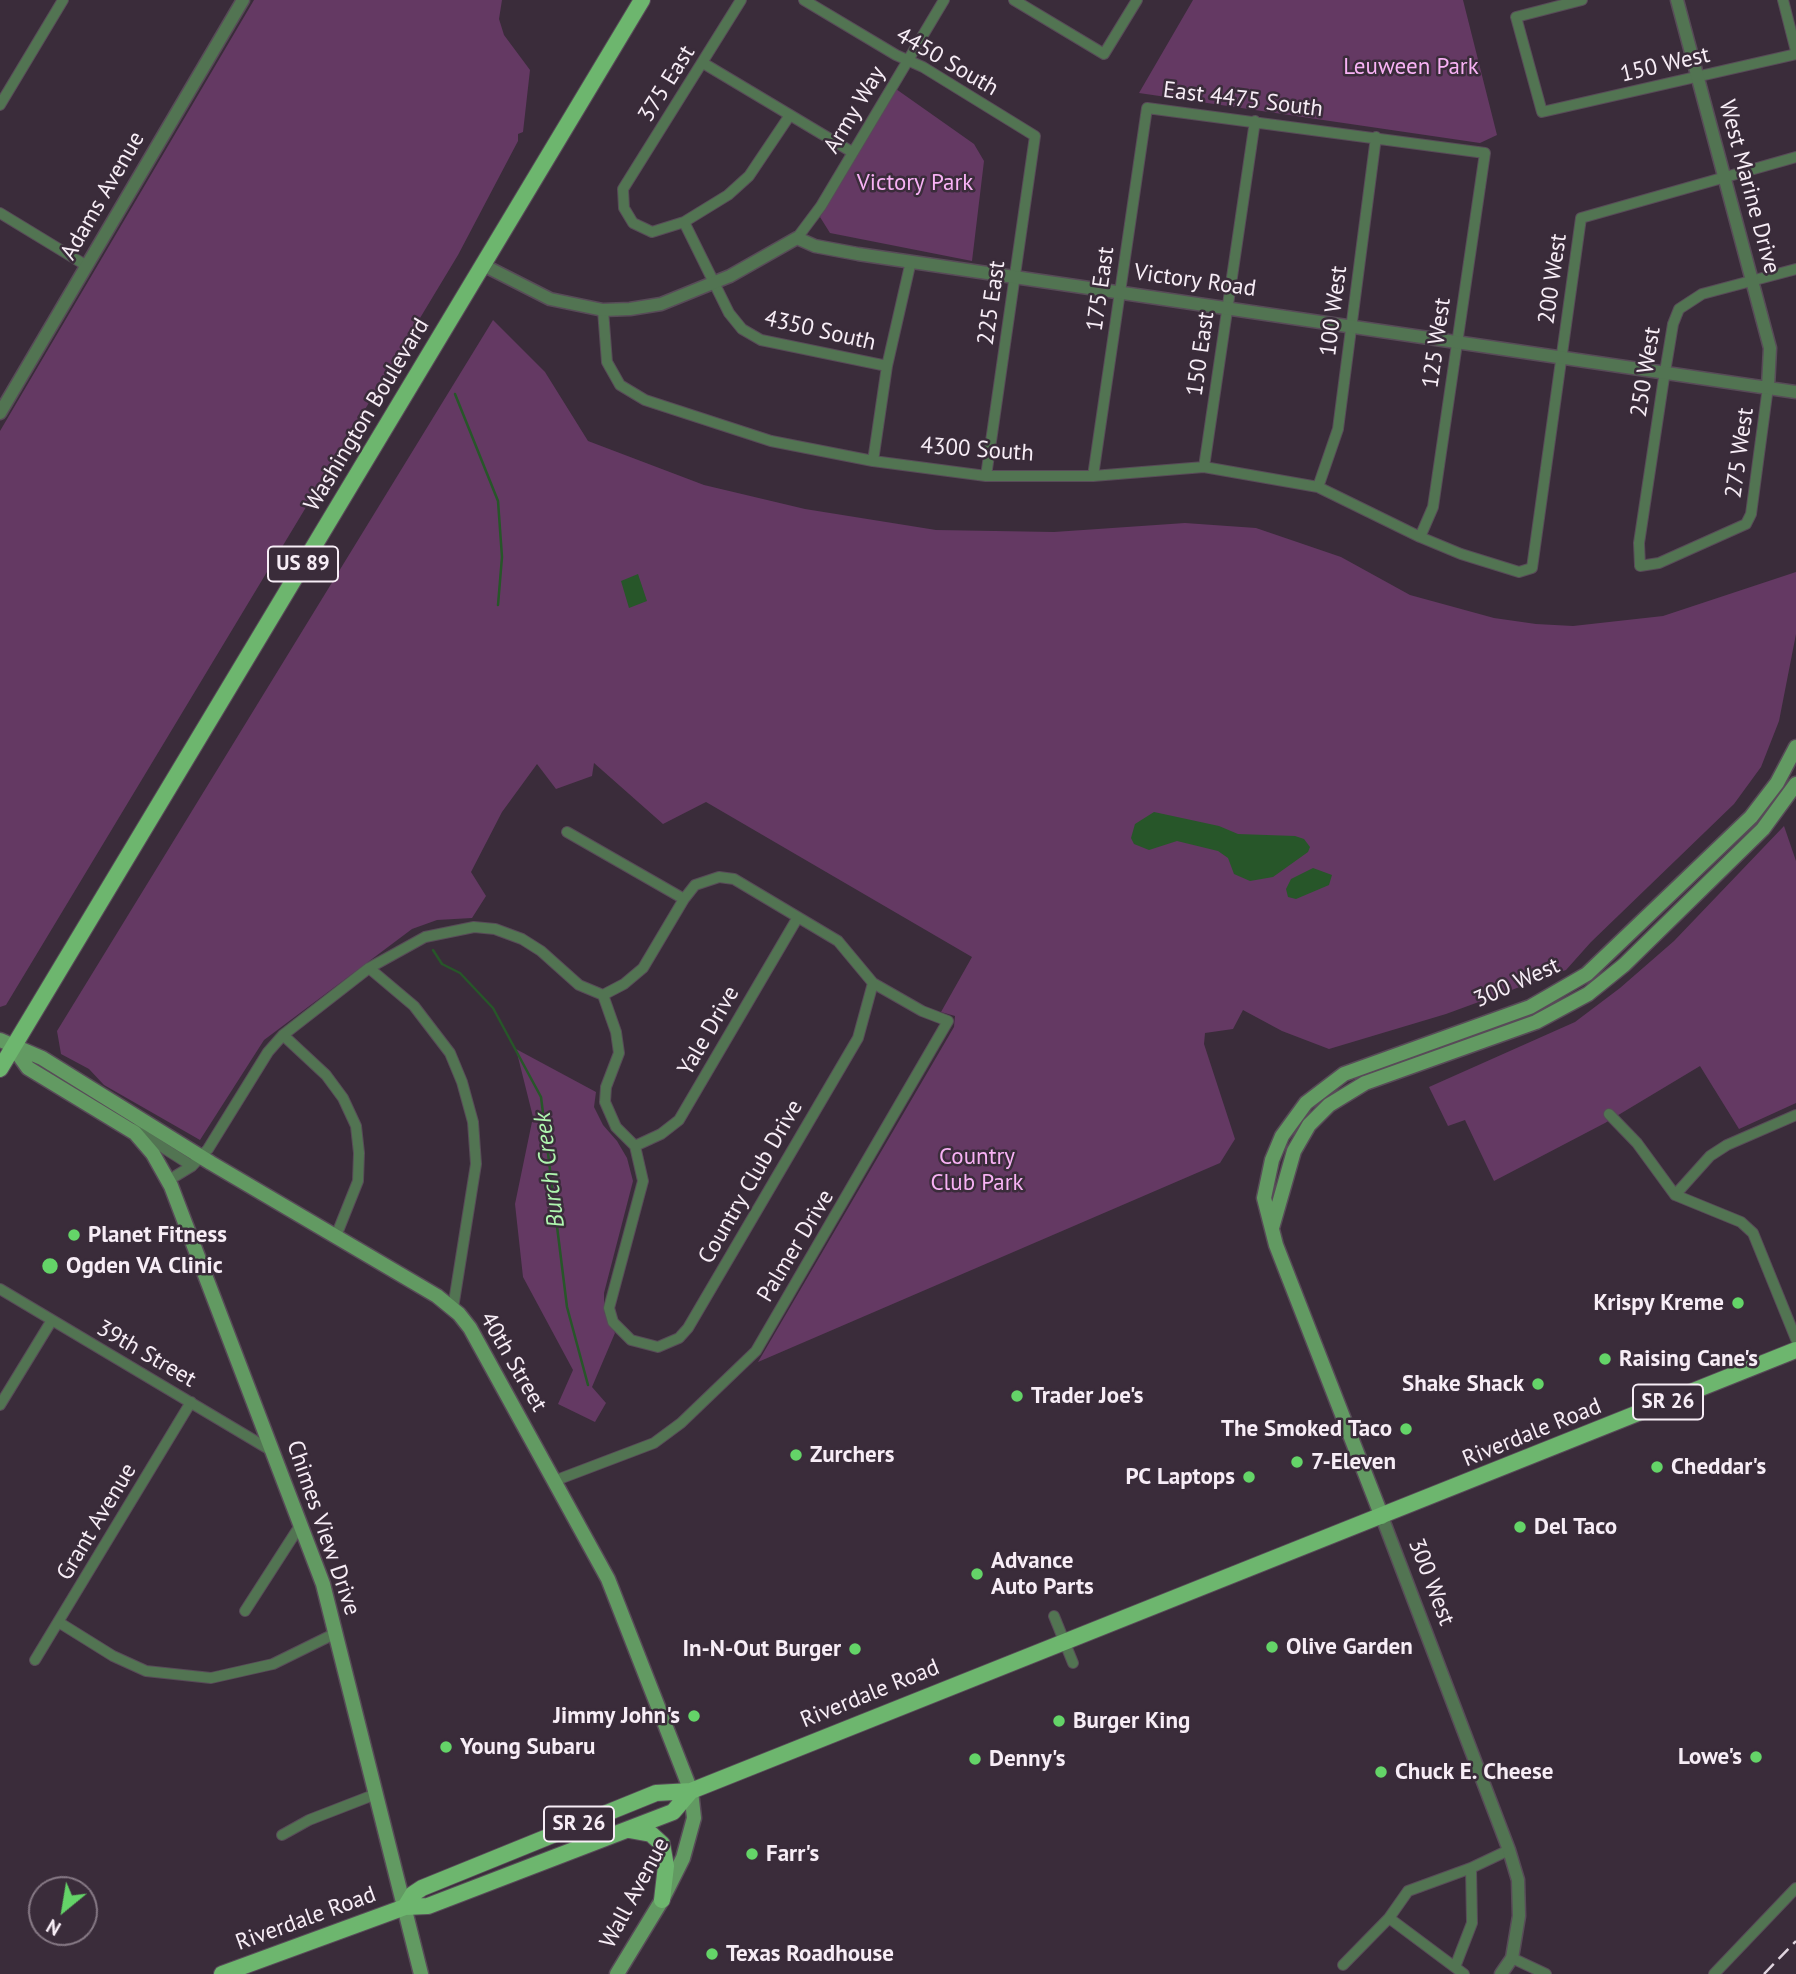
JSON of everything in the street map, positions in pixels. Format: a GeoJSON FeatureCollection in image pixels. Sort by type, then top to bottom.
{"type":"FeatureCollection","features":[{"type":"Feature","properties":{"kind":"main road","name":"Washington Boulevard"},"geometry":{"type":"LineString","coordinates":[[0,1069],[6,1043],[483,265],[642,0]]}},
{"type":"Feature","properties":{"kind":"main road","name":"300 West"},"geometry":{"type":"LineString","coordinates":[[1382,1517],[1280,1260],[1272,1228],[1265,1198],[1272,1160],[1286,1129],[1312,1097],[1352,1070],[1522,1010],[1551,997],[1587,974],[1751,817],[1773,790],[1796,747]]}},
{"type":"Feature","properties":{"kind":"main road","name":"300 West"},"geometry":{"type":"LineString","coordinates":[[1272,1228],[1294,1151],[1309,1125],[1329,1105],[1365,1083],[1536,1023],[1588,994],[1624,965],[1763,829],[1796,784]]}},
{"type":"Feature","properties":{"kind":"main road","name":"40th Street"},"geometry":{"type":"LineString","coordinates":[[6,1043],[28,1068],[121,1123]]}},
{"type":"Feature","properties":{"kind":"main road","name":"40th Street"},"geometry":{"type":"LineString","coordinates":[[6,1043],[42,1058],[197,1161],[336,1236],[453,1308],[478,1341],[608,1580],[691,1791]]}},
{"type":"Feature","properties":{"kind":"main road","name":"Chimes View Drive"},"geometry":{"type":"LineString","coordinates":[[121,1123],[148,1146],[169,1180],[301,1524],[336,1633],[421,1974]]}},
{"type":"Feature","properties":{"kind":"main road","name":"Riverdale Road"},"geometry":{"type":"LineString","coordinates":[[1382,1517],[1796,1350]]}},
{"type":"Feature","properties":{"kind":"main road","name":"SR 26"},"geometry":{"type":"LineString","coordinates":[[1057,1646],[1382,1517]]}},
{"type":"Feature","properties":{"kind":"main road","name":"Riverdale Road"},"geometry":{"type":"LineString","coordinates":[[405,1906],[413,1894],[422,1888],[656,1793],[691,1791],[1057,1646]]}},
{"type":"Feature","properties":{"kind":"main road","name":"Riverdale Road"},"geometry":{"type":"LineString","coordinates":[[222,1974],[405,1906],[428,1906],[673,1812],[691,1791]]}},
{"type":"Feature","properties":{"kind":"main road","name":"Wall Avenue"},"geometry":{"type":"LineString","coordinates":[[617,1974],[662,1900],[683,1858],[692,1828],[691,1791]]}},
{"type":"Feature","properties":{"kind":"main road"},"geometry":{"type":"LineString","coordinates":[[626,1830],[651,1834],[662,1844],[666,1866],[662,1900]]}},
{"type":"Feature","properties":{"kind":"street"},"geometry":{"type":"LineString","coordinates":[[0,105],[63,0]]}},
{"type":"Feature","properties":{"kind":"street","name":"375 East"},"geometry":{"type":"LineString","coordinates":[[684,222],[652,232],[633,223],[624,208],[624,188],[741,0]]}},
{"type":"Feature","properties":{"kind":"street","name":"4450 South"},"geometry":{"type":"LineString","coordinates":[[804,0],[1035,136]]}},
{"type":"Feature","properties":{"kind":"street","name":"Army Way"},"geometry":{"type":"LineString","coordinates":[[797,238],[821,206],[944,0]]}},
{"type":"Feature","properties":{"kind":"street"},"geometry":{"type":"LineString","coordinates":[[1014,0],[1104,54],[1137,0]]}},
{"type":"Feature","properties":{"kind":"street","name":"150 West"},"geometry":{"type":"LineString","coordinates":[[1582,0],[1516,17],[1542,112],[1796,53]]}},
{"type":"Feature","properties":{"kind":"street","name":"West Marine Drive"},"geometry":{"type":"LineString","coordinates":[[1677,0],[1696,77],[1726,175],[1770,348],[1768,387]]}},
{"type":"Feature","properties":{"kind":"street"},"geometry":{"type":"LineString","coordinates":[[1783,0],[1796,53]]}},
{"type":"Feature","properties":{"kind":"street","name":"Adams Avenue"},"geometry":{"type":"LineString","coordinates":[[0,413],[240,1]]}},
{"type":"Feature","properties":{"kind":"street"},"geometry":{"type":"LineString","coordinates":[[703,63],[852,152]]}},
{"type":"Feature","properties":{"kind":"street","name":"East 4475 South"},"geometry":{"type":"LineString","coordinates":[[1147,108],[1485,153]]}},
{"type":"Feature","properties":{"kind":"street","name":"175 East"},"geometry":{"type":"LineString","coordinates":[[1093,476],[1147,108]]}},
{"type":"Feature","properties":{"kind":"street"},"geometry":{"type":"LineString","coordinates":[[684,222],[728,195],[749,176],[790,114]]}},
{"type":"Feature","properties":{"kind":"street","name":"150 East"},"geometry":{"type":"LineString","coordinates":[[1204,467],[1255,121]]}},
{"type":"Feature","properties":{"kind":"street","name":"225 East"},"geometry":{"type":"LineString","coordinates":[[986,476],[1035,136]]}},
{"type":"Feature","properties":{"kind":"street","name":"100 West"},"geometry":{"type":"LineString","coordinates":[[1318,487],[1338,429],[1376,137]]}},
{"type":"Feature","properties":{"kind":"street","name":"125 West"},"geometry":{"type":"LineString","coordinates":[[1420,537],[1433,507],[1485,153]]}},
{"type":"Feature","properties":{"kind":"street","name":"200 West"},"geometry":{"type":"LineString","coordinates":[[1532,568],[1581,218],[1796,157]]}},
{"type":"Feature","properties":{"kind":"street"},"geometry":{"type":"LineString","coordinates":[[0,214],[87,266]]}},
{"type":"Feature","properties":{"kind":"street","name":"4350 South"},"geometry":{"type":"LineString","coordinates":[[684,222],[729,313],[742,329],[761,341],[887,366]]}},
{"type":"Feature","properties":{"kind":"street"},"geometry":{"type":"LineString","coordinates":[[483,265],[550,299],[603,310],[661,304],[715,282],[797,238]]}},
{"type":"Feature","properties":{"kind":"street","name":"Victory Road"},"geometry":{"type":"LineString","coordinates":[[797,238],[815,246],[911,261],[1796,392]]}},
{"type":"Feature","properties":{"kind":"street"},"geometry":{"type":"LineString","coordinates":[[873,461],[887,366],[911,261]]}},
{"type":"Feature","properties":{"kind":"street","name":"250 West"},"geometry":{"type":"LineString","coordinates":[[1746,524],[1659,563],[1640,566],[1639,543],[1673,324],[1679,309],[1702,294],[1796,268]]}},
{"type":"Feature","properties":{"kind":"street","name":"4300 South"},"geometry":{"type":"LineString","coordinates":[[603,310],[607,362],[620,385],[645,400],[771,441],[873,461],[986,476],[1093,476],[1204,467],[1318,487],[1461,554],[1519,572],[1532,568]]}},
{"type":"Feature","properties":{"kind":"street","name":"275 West"},"geometry":{"type":"LineString","coordinates":[[1746,524],[1751,514],[1768,387]]}},
{"type":"Feature","properties":{"kind":"street"},"geometry":{"type":"LineString","coordinates":[[567,832],[684,898]]}},
{"type":"Feature","properties":{"kind":"street"},"geometry":{"type":"LineString","coordinates":[[169,1180],[197,1161],[268,1052],[283,1035],[369,968],[425,937],[474,927],[495,929],[522,939],[541,951],[579,985],[603,995],[624,984],[643,968],[684,898],[695,885],[707,879],[734,879],[838,941],[873,983]]}},
{"type":"Feature","properties":{"kind":"street","name":"Yale Drive"},"geometry":{"type":"LineString","coordinates":[[635,1146],[661,1134],[679,1120],[798,917]]}},
{"type":"Feature","properties":{"kind":"street"},"geometry":{"type":"LineString","coordinates":[[369,968],[414,1006],[450,1053],[462,1082],[472,1122],[476,1164],[453,1308]]}},
{"type":"Feature","properties":{"kind":"street","name":"Country Club Drive"},"geometry":{"type":"LineString","coordinates":[[603,995],[616,1032],[619,1052],[606,1087],[605,1102],[616,1127],[635,1146],[643,1181],[609,1308],[613,1322],[631,1340],[658,1347],[679,1338],[688,1328],[858,1038],[873,983]]}},
{"type":"Feature","properties":{"kind":"street","name":"Palmer Drive"},"geometry":{"type":"LineString","coordinates":[[554,1481],[654,1443],[681,1423],[756,1351],[948,1021],[922,1011],[873,983]]}},
{"type":"Feature","properties":{"kind":"street"},"geometry":{"type":"LineString","coordinates":[[283,1035],[326,1075],[343,1098],[356,1126],[358,1181],[336,1236]]}},
{"type":"Feature","properties":{"kind":"street"},"geometry":{"type":"LineString","coordinates":[[1609,1114],[1637,1143],[1675,1195],[1741,1222],[1753,1233],[1796,1339]]}},
{"type":"Feature","properties":{"kind":"street"},"geometry":{"type":"LineString","coordinates":[[1675,1195],[1710,1156],[1727,1145],[1796,1115]]}},
{"type":"Feature","properties":{"kind":"street","name":"40th Street"},"geometry":{"type":"LineString","coordinates":[[121,1123],[197,1161]]}},
{"type":"Feature","properties":{"kind":"street","name":"39th Street"},"geometry":{"type":"LineString","coordinates":[[0,1289],[273,1451]]}},
{"type":"Feature","properties":{"kind":"street"},"geometry":{"type":"LineString","coordinates":[[0,1405],[52,1320]]}},
{"type":"Feature","properties":{"kind":"street","name":"Grant Avenue"},"geometry":{"type":"LineString","coordinates":[[35,1660],[60,1623],[191,1402]]}},
{"type":"Feature","properties":{"kind":"street","name":"300 West"},"geometry":{"type":"LineString","coordinates":[[1382,1517],[1518,1880],[1520,1916],[1512,1958]]}},
{"type":"Feature","properties":{"kind":"street"},"geometry":{"type":"LineString","coordinates":[[245,1611],[301,1524]]}},
{"type":"Feature","properties":{"kind":"street"},"geometry":{"type":"LineString","coordinates":[[1054,1616],[1057,1646],[1073,1663]]}},
{"type":"Feature","properties":{"kind":"street"},"geometry":{"type":"LineString","coordinates":[[60,1623],[113,1656],[146,1671],[211,1678],[273,1664],[336,1633]]}},
{"type":"Feature","properties":{"kind":"street"},"geometry":{"type":"LineString","coordinates":[[282,1835],[309,1820],[376,1794]]}},
{"type":"Feature","properties":{"kind":"street"},"geometry":{"type":"LineString","coordinates":[[1343,1965],[1389,1918],[1408,1891],[1471,1868],[1509,1850]]}},
{"type":"Feature","properties":{"kind":"street"},"geometry":{"type":"LineString","coordinates":[[1455,1967],[1472,1923],[1471,1868]]}},
{"type":"Feature","properties":{"kind":"street"},"geometry":{"type":"LineString","coordinates":[[1714,1974],[1796,1888]]}},
{"type":"Feature","properties":{"kind":"street"},"geometry":{"type":"LineString","coordinates":[[1389,1918],[1464,1974]]}},
{"type":"Feature","properties":{"kind":"street"},"geometry":{"type":"LineString","coordinates":[[1501,1974],[1512,1958],[1546,1974]]}},
{"type":"Feature","properties":{"kind":"green space"},"geometry":{"type":"Polygon","coordinates":[[[254,0],[502,0],[499,19],[504,35],[530,70],[523,132],[518,134],[518,141],[458,255],[6,1005],[0,1007],[0,431],[254,0]]]}},
{"type":"Feature","properties":{"kind":"green space","name":"Leuween Park"},"geometry":{"type":"Polygon","coordinates":[[[1193,0],[1463,0],[1497,135],[1480,143],[1139,93],[1193,0]]]}},
{"type":"Feature","properties":{"kind":"green space","name":"Victory Park"},"geometry":{"type":"Polygon","coordinates":[[[896,89],[974,144],[984,161],[972,261],[830,233],[820,217],[896,89]]]}},
{"type":"Feature","properties":{"kind":"green space","name":"Country Club Park"},"geometry":{"type":"Polygon","coordinates":[[[493,320],[545,372],[588,441],[704,485],[805,509],[936,530],[1054,532],[1185,523],[1256,528],[1341,557],[1410,595],[1494,618],[1536,624],[1573,626],[1663,616],[1796,572],[1796,634],[1779,721],[1761,767],[1734,804],[1591,942],[1566,970],[1446,1014],[1329,1049],[1282,1031],[1243,1010],[1233,1029],[1205,1033],[1204,1044],[1235,1139],[1220,1163],[758,1362],[954,1027],[955,1016],[941,1012],[972,957],[706,802],[663,824],[594,763],[592,776],[556,789],[537,764],[502,812],[471,872],[486,896],[472,918],[437,920],[412,929],[264,1040],[200,1140],[104,1085],[89,1069],[61,1054],[57,1031],[493,320]]]}},
{"type":"Feature","properties":{"kind":"green space"},"geometry":{"type":"Polygon","coordinates":[[[1784,826],[1796,861],[1796,1103],[1739,1129],[1700,1066],[1605,1123],[1494,1181],[1465,1120],[1448,1126],[1429,1087],[1575,1022],[1620,988],[1674,941],[1784,826]]]}},
{"type":"Feature","properties":{"kind":"green space"},"geometry":{"type":"Polygon","coordinates":[[[516,1049],[596,1092],[594,1107],[603,1125],[627,1158],[633,1181],[604,1293],[604,1312],[615,1333],[592,1387],[606,1403],[595,1422],[558,1404],[573,1370],[523,1277],[515,1204],[533,1117],[516,1049]]]}},
{"type":"Feature","properties":{"kind":"shaded area"},"geometry":{"type":"Polygon","coordinates":[[[638,574],[647,601],[629,608],[621,581],[638,574]]]}},
{"type":"Feature","properties":{"kind":"shaded area"},"geometry":{"type":"Polygon","coordinates":[[[1154,812],[1219,826],[1238,834],[1295,836],[1304,839],[1310,847],[1308,852],[1273,877],[1250,881],[1234,874],[1228,858],[1218,851],[1177,841],[1149,850],[1134,844],[1131,838],[1135,824],[1154,812]]]}},
{"type":"Feature","properties":{"kind":"shaded area"},"geometry":{"type":"Polygon","coordinates":[[[1313,868],[1332,875],[1329,885],[1296,899],[1288,897],[1286,889],[1291,879],[1313,868]]]}},
{"type":"Feature","properties":{"kind":"waterway","name":"Burch Creek"},"geometry":{"type":"LineString","coordinates":[[455,394],[498,501],[502,557],[498,605]]}},
{"type":"Feature","properties":{"kind":"waterway","name":"Burch Creek"},"geometry":{"type":"LineString","coordinates":[[433,950],[442,964],[460,973],[493,1008],[541,1097],[567,1307],[588,1385]]}},
{"type":"Feature","properties":{"kind":"railway"},"geometry":{"type":"LineString","coordinates":[[1764,1974],[1796,1941]]}},
{"type":"Feature","properties":{"kind":"place","name":"Planet Fitness"},"geometry":{"type":"Point","coordinates":[74,1235]}},
{"type":"Feature","properties":{"kind":"place","name":"Ogden VA Clinic"},"geometry":{"type":"Point","coordinates":[50,1266]}},
{"type":"Feature","properties":{"kind":"place","name":"Krispy Kreme"},"geometry":{"type":"Point","coordinates":[1738,1303]}},
{"type":"Feature","properties":{"kind":"place","name":"Raising Cane's"},"geometry":{"type":"Point","coordinates":[1605,1359]}},
{"type":"Feature","properties":{"kind":"place","name":"Shake Shack"},"geometry":{"type":"Point","coordinates":[1538,1384]}},
{"type":"Feature","properties":{"kind":"place","name":"Trader Joe's"},"geometry":{"type":"Point","coordinates":[1017,1396]}},
{"type":"Feature","properties":{"kind":"place","name":"The Smoked Taco"},"geometry":{"type":"Point","coordinates":[1406,1429]}},
{"type":"Feature","properties":{"kind":"place","name":"Zurchers"},"geometry":{"type":"Point","coordinates":[796,1455]}},
{"type":"Feature","properties":{"kind":"place","name":"7-Eleven"},"geometry":{"type":"Point","coordinates":[1297,1462]}},
{"type":"Feature","properties":{"kind":"place","name":"Cheddar's"},"geometry":{"type":"Point","coordinates":[1657,1467]}},
{"type":"Feature","properties":{"kind":"place","name":"PC Laptops"},"geometry":{"type":"Point","coordinates":[1249,1477]}},
{"type":"Feature","properties":{"kind":"place","name":"Del Taco"},"geometry":{"type":"Point","coordinates":[1520,1527]}},
{"type":"Feature","properties":{"kind":"place","name":"Advance Auto Parts"},"geometry":{"type":"Point","coordinates":[977,1574]}},
{"type":"Feature","properties":{"kind":"place","name":"Olive Garden"},"geometry":{"type":"Point","coordinates":[1272,1647]}},
{"type":"Feature","properties":{"kind":"place","name":"In-N-Out Burger"},"geometry":{"type":"Point","coordinates":[855,1649]}},
{"type":"Feature","properties":{"kind":"place","name":"Jimmy John's"},"geometry":{"type":"Point","coordinates":[694,1716]}},
{"type":"Feature","properties":{"kind":"place","name":"Burger King"},"geometry":{"type":"Point","coordinates":[1059,1721]}},
{"type":"Feature","properties":{"kind":"place","name":"Young Subaru"},"geometry":{"type":"Point","coordinates":[446,1747]}},
{"type":"Feature","properties":{"kind":"place","name":"Lowe's"},"geometry":{"type":"Point","coordinates":[1756,1757]}},
{"type":"Feature","properties":{"kind":"place","name":"Denny's"},"geometry":{"type":"Point","coordinates":[975,1759]}},
{"type":"Feature","properties":{"kind":"place","name":"Chuck E. Cheese"},"geometry":{"type":"Point","coordinates":[1381,1772]}},
{"type":"Feature","properties":{"kind":"place","name":"Farr's"},"geometry":{"type":"Point","coordinates":[752,1854]}},
{"type":"Feature","properties":{"kind":"place","name":"Texas Roadhouse"},"geometry":{"type":"Point","coordinates":[712,1954]}}]}
